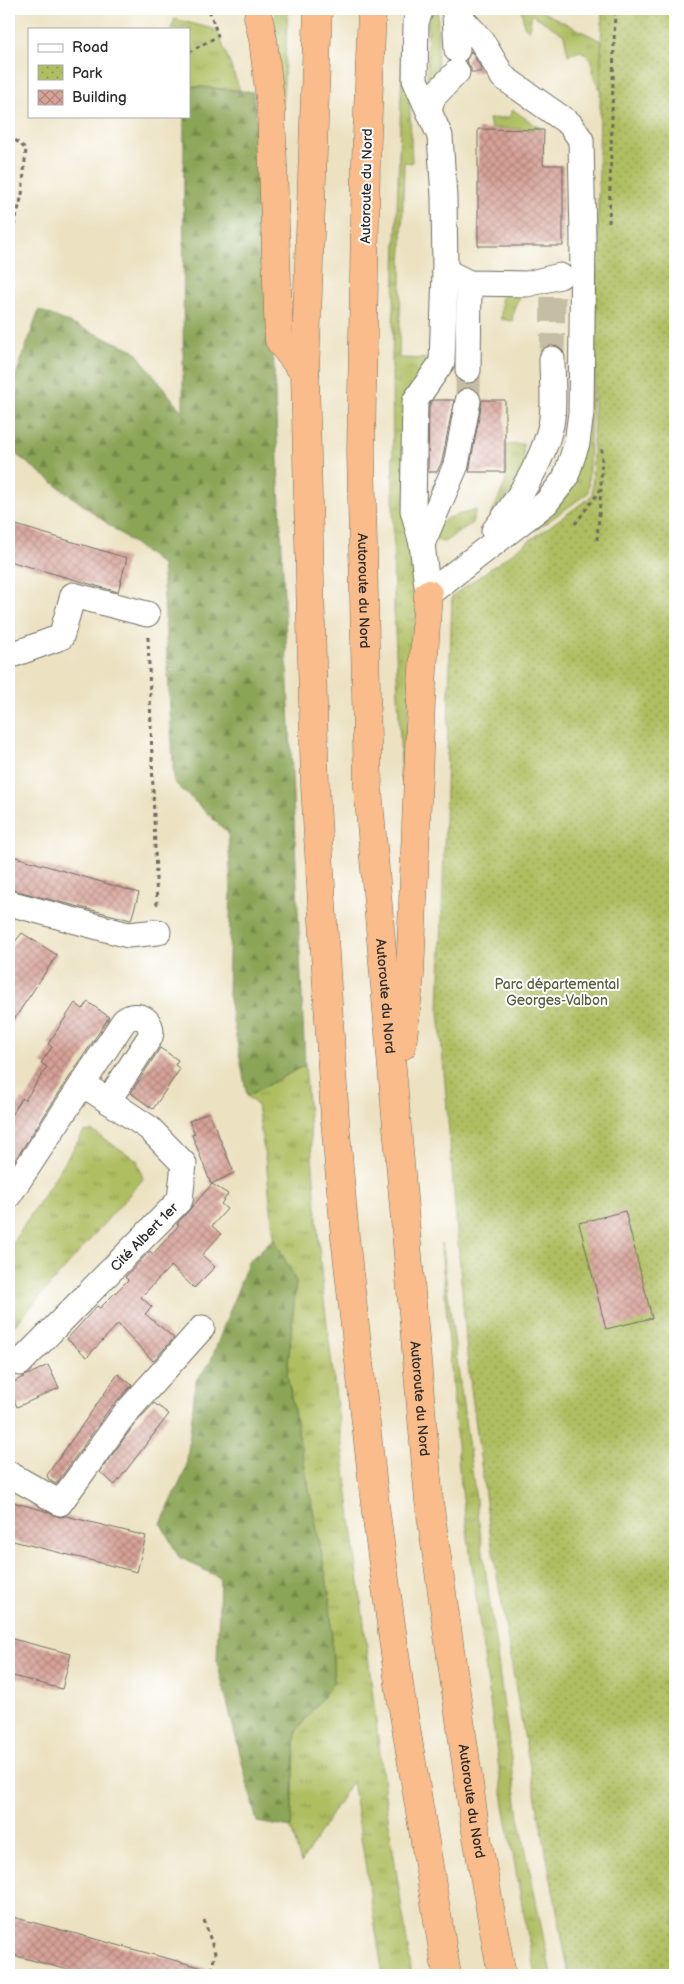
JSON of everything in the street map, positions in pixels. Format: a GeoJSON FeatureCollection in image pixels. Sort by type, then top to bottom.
{"type":"FeatureCollection","features":[{"type":"Feature","properties":{"kind":"highway"},"geometry":{"type":"LineString","coordinates":[[318,9],[305,374],[316,786],[330,1042],[344,1227],[376,1513],[399,1681],[447,1975]]}},
{"type":"Feature","properties":{"kind":"highway","name":"Autoroute du Nord"},"geometry":{"type":"LineString","coordinates":[[372,9],[366,161],[361,452],[368,788],[429,1501],[467,1770],[502,1975]]}},
{"type":"Feature","properties":{"kind":"highway"},"geometry":{"type":"LineString","coordinates":[[259,11],[271,108],[279,340],[305,374]]}},
{"type":"Feature","properties":{"kind":"highway"},"geometry":{"type":"LineString","coordinates":[[395,1105],[410,976],[421,701],[428,594]]}},
{"type":"Feature","properties":{"kind":"street"},"geometry":{"type":"LineString","coordinates":[[421,9],[416,22],[415,80],[440,136],[444,197],[445,271],[442,362],[414,401],[413,510],[422,544],[428,594]]}},
{"type":"Feature","properties":{"kind":"street"},"geometry":{"type":"LineString","coordinates":[[429,111],[433,98],[457,61],[454,11]]}},
{"type":"Feature","properties":{"kind":"street"},"geometry":{"type":"LineString","coordinates":[[428,594],[546,503],[566,479],[577,444],[581,413],[581,140],[570,124],[503,77],[481,40],[454,11]]}},
{"type":"Feature","properties":{"kind":"street"},"geometry":{"type":"LineString","coordinates":[[445,271],[469,283],[557,285],[576,256],[582,239]]}},
{"type":"Feature","properties":{"kind":"street"},"geometry":{"type":"LineString","coordinates":[[468,370],[469,283]]}},
{"type":"Feature","properties":{"kind":"street"},"geometry":{"type":"LineString","coordinates":[[473,559],[514,506],[543,451],[551,423],[552,359]]}},
{"type":"Feature","properties":{"kind":"street"},"geometry":{"type":"LineString","coordinates":[[422,544],[456,465],[468,401]]}},
{"type":"Feature","properties":{"kind":"street"},"geometry":{"type":"LineString","coordinates":[[9,656],[61,637],[73,595],[147,614]]}},
{"type":"Feature","properties":{"kind":"street"},"geometry":{"type":"LineString","coordinates":[[9,903],[128,935],[158,932]]}},
{"type":"Feature","properties":{"kind":"street"},"geometry":{"type":"LineString","coordinates":[[9,1195],[124,1021],[132,1016],[142,1017],[146,1019],[151,1027],[150,1037],[108,1100]]}},
{"type":"Feature","properties":{"kind":"street","name":"Cité Albert 1er"},"geometry":{"type":"LineString","coordinates":[[9,1361],[20,1363],[180,1200],[184,1164],[149,1128],[83,1084]]}},
{"type":"Feature","properties":{"kind":"street"},"geometry":{"type":"LineString","coordinates":[[9,1474],[60,1503],[124,1416],[202,1328]]}},
{"type":"Feature","properties":{"kind":"path"},"geometry":{"type":"LineString","coordinates":[[190,51],[218,36],[209,9]]}},
{"type":"Feature","properties":{"kind":"path"},"geometry":{"type":"LineString","coordinates":[[9,135],[26,148],[22,196],[9,244]]}},
{"type":"Feature","properties":{"kind":"path"},"geometry":{"type":"LineString","coordinates":[[598,540],[601,489]]}},
{"type":"Feature","properties":{"kind":"path"},"geometry":{"type":"LineString","coordinates":[[147,614],[158,932]]}},
{"type":"Feature","properties":{"kind":"path"},"geometry":{"type":"LineString","coordinates":[[204,1920],[215,1953],[211,1975]]}},
{"type":"Feature","properties":{"kind":"green space"},"geometry":{"type":"Polygon","coordinates":[[[275,9],[288,9],[282,112],[272,54],[275,9]]]}},
{"type":"Feature","properties":{"kind":"green space"},"geometry":{"type":"Polygon","coordinates":[[[404,9],[410,9],[409,91],[412,163],[404,162],[399,358],[430,359],[409,390],[421,570],[402,783],[394,608],[392,358],[404,9]]]}},
{"type":"Feature","properties":{"kind":"green space"},"geometry":{"type":"Polygon","coordinates":[[[428,9],[438,9],[437,106],[427,99],[428,9]]]}},
{"type":"Feature","properties":{"kind":"green space"},"geometry":{"type":"Polygon","coordinates":[[[520,9],[537,9],[605,43],[603,96],[592,72],[592,59],[581,51],[568,55],[564,35],[532,14],[529,31],[524,26],[520,9]]]}},
{"type":"Feature","properties":{"kind":"green space","name":"Parc départemental Georges-Valbon"},"geometry":{"type":"Polygon","coordinates":[[[602,9],[675,9],[675,1975],[569,1975],[519,1708],[490,1533],[468,1365],[439,1011],[452,596],[592,496],[602,9]]]}},
{"type":"Feature","properties":{"kind":"green space"},"geometry":{"type":"Polygon","coordinates":[[[175,19],[217,30],[240,90],[190,86],[190,28],[171,28],[175,19]]]}},
{"type":"Feature","properties":{"kind":"green space"},"geometry":{"type":"Polygon","coordinates":[[[190,86],[253,92],[266,192],[305,1065],[247,1096],[228,993],[231,884],[228,833],[174,782],[162,565],[9,449],[9,395],[39,310],[134,350],[183,413],[184,118],[190,118],[190,86]]]}},
{"type":"Feature","properties":{"kind":"green space"},"geometry":{"type":"Polygon","coordinates":[[[513,110],[543,130],[491,128],[489,119],[509,117],[513,110]]]}},
{"type":"Feature","properties":{"kind":"green space"},"geometry":{"type":"Polygon","coordinates":[[[597,249],[588,493],[536,530],[528,524],[570,477],[582,274],[597,249]]]}},
{"type":"Feature","properties":{"kind":"green space"},"geometry":{"type":"Polygon","coordinates":[[[502,272],[533,289],[517,301],[512,321],[501,319],[502,272]]]}},
{"type":"Feature","properties":{"kind":"green space"},"geometry":{"type":"Polygon","coordinates":[[[523,444],[525,476],[490,518],[506,481],[505,445],[523,444]]]}},
{"type":"Feature","properties":{"kind":"green space"},"geometry":{"type":"Polygon","coordinates":[[[476,510],[472,523],[444,542],[432,539],[434,527],[448,518],[476,510]]]}},
{"type":"Feature","properties":{"kind":"green space"},"geometry":{"type":"Polygon","coordinates":[[[305,1065],[322,1284],[387,1810],[412,1975],[383,1975],[352,1781],[301,1863],[291,1828],[296,1731],[334,1682],[330,1598],[287,1375],[296,1282],[274,1238],[267,1170],[257,1105],[247,1096],[305,1065]]]}},
{"type":"Feature","properties":{"kind":"green space"},"geometry":{"type":"Polygon","coordinates":[[[92,1131],[137,1160],[143,1179],[16,1324],[9,1321],[9,1249],[84,1132],[92,1131]]]}},
{"type":"Feature","properties":{"kind":"green space"},"geometry":{"type":"Polygon","coordinates":[[[274,1238],[296,1282],[287,1375],[330,1598],[334,1682],[296,1731],[291,1828],[257,1822],[217,1662],[220,1578],[179,1557],[161,1524],[186,1469],[196,1380],[210,1363],[248,1262],[274,1238]]]}},
{"type":"Feature","properties":{"kind":"green space"},"geometry":{"type":"Polygon","coordinates":[[[441,1243],[519,1817],[551,1975],[535,1975],[504,1806],[459,1469],[441,1243]]]}},
{"type":"Feature","properties":{"kind":"building"},"geometry":{"type":"Polygon","coordinates":[[[471,51],[481,68],[481,72],[471,72],[471,68],[466,61],[471,51]]]}},
{"type":"Feature","properties":{"kind":"building"},"geometry":{"type":"Polygon","coordinates":[[[478,129],[544,130],[543,165],[563,165],[563,246],[478,246],[478,129]]]}},
{"type":"Feature","properties":{"kind":"building"},"geometry":{"type":"Polygon","coordinates":[[[433,400],[454,400],[442,461],[437,472],[428,472],[429,406],[433,400]]]}},
{"type":"Feature","properties":{"kind":"building"},"geometry":{"type":"Polygon","coordinates":[[[482,400],[505,400],[505,472],[469,472],[482,400]]]}},
{"type":"Feature","properties":{"kind":"building"},"geometry":{"type":"Polygon","coordinates":[[[9,523],[127,558],[118,592],[9,561],[9,523]]]}},
{"type":"Feature","properties":{"kind":"building"},"geometry":{"type":"Polygon","coordinates":[[[9,855],[139,893],[131,920],[9,889],[9,855]]]}},
{"type":"Feature","properties":{"kind":"building"},"geometry":{"type":"Polygon","coordinates":[[[22,933],[57,955],[9,1027],[9,949],[22,933]]]}},
{"type":"Feature","properties":{"kind":"building"},"geometry":{"type":"Polygon","coordinates":[[[88,1002],[109,1017],[9,1169],[9,1118],[22,1098],[25,1100],[47,1067],[41,1063],[52,1047],[48,1044],[75,1003],[83,1009],[88,1002]]]}},
{"type":"Feature","properties":{"kind":"building"},"geometry":{"type":"Polygon","coordinates":[[[160,1048],[178,1060],[175,1065],[180,1069],[153,1109],[131,1093],[160,1048]]]}},
{"type":"Feature","properties":{"kind":"building"},"geometry":{"type":"Polygon","coordinates":[[[209,1112],[234,1173],[211,1184],[192,1135],[195,1134],[189,1121],[209,1112]]]}},
{"type":"Feature","properties":{"kind":"building"},"geometry":{"type":"Polygon","coordinates":[[[212,1184],[228,1194],[221,1204],[227,1209],[212,1226],[221,1234],[202,1255],[215,1267],[194,1288],[171,1266],[141,1297],[152,1307],[145,1314],[174,1338],[153,1361],[118,1324],[87,1357],[67,1339],[97,1306],[100,1308],[128,1280],[125,1277],[150,1251],[153,1254],[212,1184]]]}},
{"type":"Feature","properties":{"kind":"building"},"geometry":{"type":"Polygon","coordinates":[[[625,1211],[652,1318],[606,1329],[579,1223],[625,1211]]]}},
{"type":"Feature","properties":{"kind":"building"},"geometry":{"type":"Polygon","coordinates":[[[48,1365],[59,1388],[17,1407],[9,1388],[13,1386],[13,1382],[48,1365]]]}},
{"type":"Feature","properties":{"kind":"building"},"geometry":{"type":"Polygon","coordinates":[[[118,1374],[132,1385],[111,1407],[56,1484],[49,1480],[47,1475],[118,1374]]]}},
{"type":"Feature","properties":{"kind":"building"},"geometry":{"type":"Polygon","coordinates":[[[154,1403],[169,1414],[115,1485],[100,1472],[134,1425],[154,1403]]]}},
{"type":"Feature","properties":{"kind":"building"},"geometry":{"type":"Polygon","coordinates":[[[9,1501],[59,1517],[66,1516],[146,1536],[137,1572],[9,1540],[9,1501]]]}},
{"type":"Feature","properties":{"kind":"building"},"geometry":{"type":"Polygon","coordinates":[[[9,1638],[71,1654],[62,1689],[9,1675],[9,1638]]]}},
{"type":"Feature","properties":{"kind":"building"},"geometry":{"type":"Polygon","coordinates":[[[9,1916],[207,1969],[206,1975],[87,1975],[9,1954],[9,1916]]]}},
{"type":"Feature","properties":{"kind":"tunnel"},"geometry":{"type":"LineString","coordinates":[[552,359],[553,294]]}},
{"type":"Feature","properties":{"kind":"tunnel"},"geometry":{"type":"LineString","coordinates":[[468,370],[468,401]]}}]}
